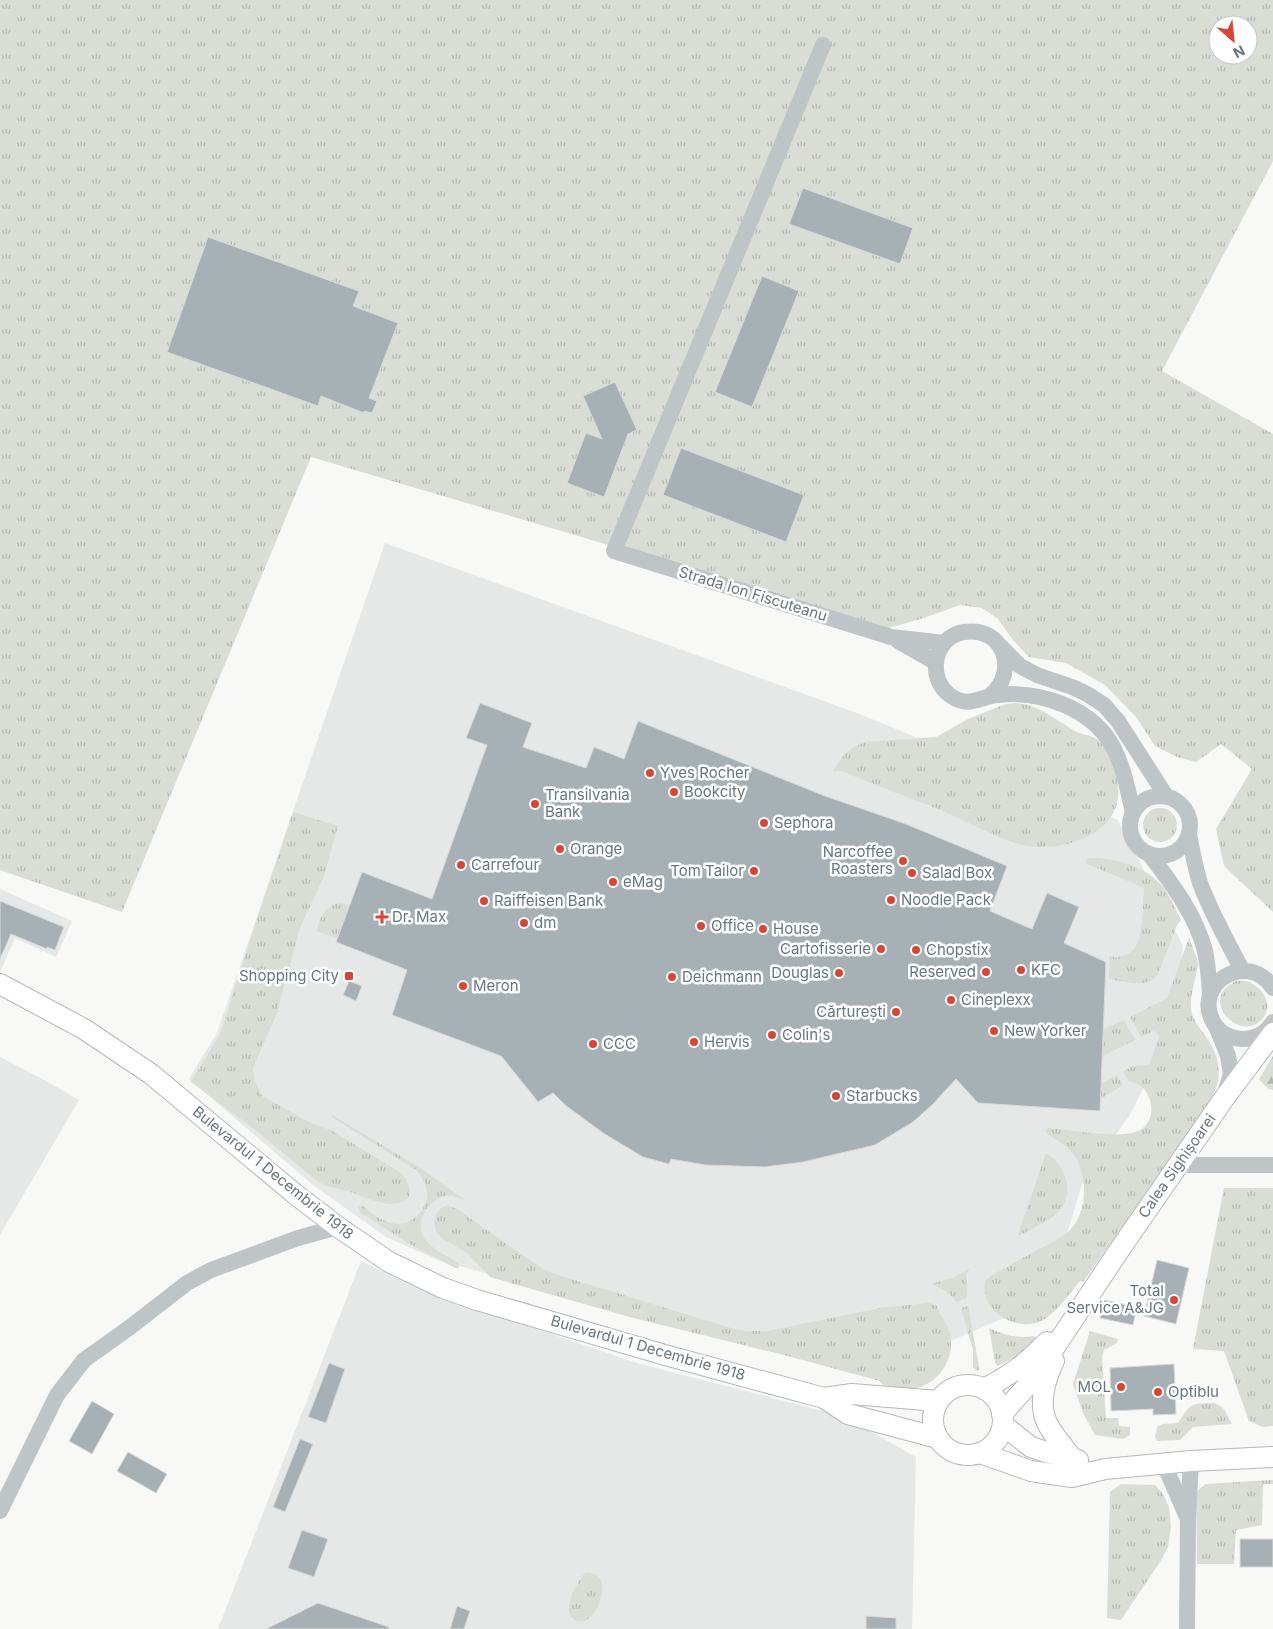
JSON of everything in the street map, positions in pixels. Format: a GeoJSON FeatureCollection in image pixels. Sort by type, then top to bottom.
{"type":"FeatureCollection","features":[{"type":"Feature","properties":{"kind":"main road","name":"Bulevardul 1 Decembrie 1918"},"geometry":{"type":"LineString","coordinates":[[0,984],[84,1028],[151,1074],[294,1194],[338,1227],[389,1262],[443,1288],[477,1300],[665,1355],[824,1398],[848,1414],[938,1438],[956,1452],[968,1455],[980,1453],[1031,1470],[1072,1477],[1106,1469],[1273,1457]]}},
{"type":"Feature","properties":{"kind":"main road","name":"Calea Sighișoarei"},"geometry":{"type":"LineString","coordinates":[[1002,1420],[1034,1377],[1272,1028]]}},
{"type":"Feature","properties":{"kind":"main road","name":"Calea Sighișoarei"},"geometry":{"type":"LineString","coordinates":[[984,1389],[1030,1360],[1084,1302]]}},
{"type":"Feature","properties":{"kind":"main road"},"geometry":{"type":"LineString","coordinates":[[1072,1458],[1046,1422],[1042,1403],[1044,1386],[1051,1366],[1084,1302]]}},
{"type":"Feature","properties":{"kind":"main road"},"geometry":{"type":"LineString","coordinates":[[938,1438],[932,1420],[933,1412],[938,1401],[945,1393],[964,1385],[974,1385],[984,1389]]}},
{"type":"Feature","properties":{"kind":"main road","name":"Bulevardul 1 Decembrie 1918"},"geometry":{"type":"LineString","coordinates":[[984,1389],[999,1404],[1002,1420],[1031,1447],[1106,1469]]}},
{"type":"Feature","properties":{"kind":"main road","name":"Bulevardul 1 Decembrie 1918"},"geometry":{"type":"LineString","coordinates":[[824,1398],[852,1394],[938,1401]]}},
{"type":"Feature","properties":{"kind":"main road"},"geometry":{"type":"LineString","coordinates":[[980,1453],[991,1447],[999,1437],[1002,1420]]}},
{"type":"Feature","properties":{"kind":"street","name":"Strada Ion Fiscuteanu"},"geometry":{"type":"LineString","coordinates":[[823,45],[614,551],[891,637],[944,643]]}},
{"type":"Feature","properties":{"kind":"street"},"geometry":{"type":"LineString","coordinates":[[999,645],[1006,663],[1005,672],[998,689],[991,695],[982,700],[972,702],[961,701],[952,697],[938,682],[935,662],[938,652],[944,643],[956,634],[972,631],[982,633],[992,638],[999,645],[1020,666],[1037,675],[1072,687],[1104,705],[1118,721],[1166,796]]}},
{"type":"Feature","properties":{"kind":"street","name":"Strada Ion Fiscuteanu"},"geometry":{"type":"LineString","coordinates":[[891,637],[935,662]]}},
{"type":"Feature","properties":{"kind":"street"},"geometry":{"type":"LineString","coordinates":[[991,695],[1010,693],[1042,698],[1071,708],[1098,727],[1112,745],[1119,760],[1133,813]]}},
{"type":"Feature","properties":{"kind":"street"},"geometry":{"type":"LineString","coordinates":[[1156,796],[1166,796],[1175,800],[1186,810],[1190,824],[1189,834],[1186,842],[1179,850],[1160,856],[1141,850],[1132,837],[1130,823],[1138,805],[1156,796]]}},
{"type":"Feature","properties":{"kind":"street"},"geometry":{"type":"LineString","coordinates":[[1189,834],[1200,883],[1214,914],[1248,971],[1262,976],[1273,988]]}},
{"type":"Feature","properties":{"kind":"street"},"geometry":{"type":"LineString","coordinates":[[1150,854],[1175,887],[1195,924],[1205,949],[1210,993]]}},
{"type":"Feature","properties":{"kind":"street"},"geometry":{"type":"LineString","coordinates":[[1223,1100],[1231,1074],[1228,1056],[1209,1012],[1208,1002],[1210,993],[1215,984],[1232,972],[1273,968]]}},
{"type":"Feature","properties":{"kind":"street"},"geometry":{"type":"LineString","coordinates":[[1217,1028],[1225,1035],[1244,1040],[1254,1038],[1272,1028]]}},
{"type":"Feature","properties":{"kind":"street"},"geometry":{"type":"LineString","coordinates":[[1178,1165],[1273,1165]]}},
{"type":"Feature","properties":{"kind":"street"},"geometry":{"type":"LineString","coordinates":[[0,1511],[57,1395],[84,1360],[187,1283],[211,1270],[298,1238],[338,1227]]}},
{"type":"Feature","properties":{"kind":"street"},"geometry":{"type":"LineString","coordinates":[[1187,1629],[1188,1519],[1191,1462]]}},
{"type":"Feature","properties":{"kind":"street"},"geometry":{"type":"LineString","coordinates":[[1164,1464],[1188,1519]]}},
{"type":"Feature","properties":{"kind":"shaded area"},"geometry":{"type":"Polygon","coordinates":[[[385,543],[857,713],[1118,820],[1183,946],[1174,1027],[1130,1115],[1084,1178],[1047,1299],[930,1350],[765,1351],[438,1260],[386,1237],[313,1185],[189,1079],[217,1033],[385,543]]]}},
{"type":"Feature","properties":{"kind":"shaded area"},"geometry":{"type":"Polygon","coordinates":[[[0,889],[72,921],[56,957],[15,938],[0,972],[0,889]]]}},
{"type":"Feature","properties":{"kind":"shaded area"},"geometry":{"type":"Polygon","coordinates":[[[0,1057],[79,1100],[0,1235],[0,1057]]]}},
{"type":"Feature","properties":{"kind":"shaded area"},"geometry":{"type":"Polygon","coordinates":[[[361,1261],[416,1288],[640,1364],[843,1416],[916,1457],[912,1629],[218,1629],[361,1261]]]}},
{"type":"Feature","properties":{"kind":"green space"},"geometry":{"type":"Polygon","coordinates":[[[0,0],[1273,0],[1273,161],[1162,371],[1273,434],[1273,912],[1224,866],[1216,829],[1252,769],[1221,744],[1196,762],[1177,757],[1155,746],[1136,717],[1105,685],[1066,663],[1029,657],[1013,640],[998,619],[982,608],[960,605],[889,628],[311,457],[122,912],[0,870],[0,0]]]}},
{"type":"Feature","properties":{"kind":"green space"},"geometry":{"type":"Polygon","coordinates":[[[1016,703],[1036,708],[1076,732],[1093,737],[1100,742],[1107,752],[1114,769],[1118,787],[1117,803],[1111,817],[1101,828],[1088,836],[1073,843],[1056,846],[1039,847],[1016,843],[842,771],[834,771],[847,752],[860,744],[936,737],[968,719],[1006,704],[1016,703]]]}},
{"type":"Feature","properties":{"kind":"green space"},"geometry":{"type":"Polygon","coordinates":[[[1160,808],[1167,809],[1172,813],[1176,818],[1176,832],[1172,837],[1167,841],[1160,842],[1153,841],[1148,837],[1144,832],[1143,825],[1144,818],[1148,813],[1153,809],[1160,808]]]}},
{"type":"Feature","properties":{"kind":"green space"},"geometry":{"type":"Polygon","coordinates":[[[293,812],[338,826],[324,876],[300,928],[277,1013],[253,1068],[254,1080],[262,1096],[311,1123],[331,1130],[401,1173],[409,1187],[409,1197],[402,1202],[386,1204],[320,1183],[254,1129],[191,1082],[220,1034],[293,812]]]}},
{"type":"Feature","properties":{"kind":"green space"},"geometry":{"type":"Polygon","coordinates":[[[1094,858],[1122,862],[1148,874],[1165,890],[1181,920],[1177,925],[1158,974],[1148,982],[1135,983],[1109,979],[1109,956],[1118,957],[1127,954],[1135,948],[1139,939],[1143,914],[1144,888],[1085,863],[1087,859],[1094,858]]]}},
{"type":"Feature","properties":{"kind":"green space"},"geometry":{"type":"Polygon","coordinates":[[[340,903],[350,905],[337,938],[316,931],[321,917],[327,909],[340,903]]]}},
{"type":"Feature","properties":{"kind":"green space"},"geometry":{"type":"Polygon","coordinates":[[[1189,938],[1198,964],[1191,1008],[1195,1021],[1212,1046],[1217,1060],[1219,1074],[1213,1094],[1215,1096],[1084,1281],[1080,1281],[1058,1308],[1043,1320],[1033,1324],[1012,1322],[1002,1317],[988,1302],[985,1292],[985,1281],[1068,1232],[1079,1216],[1084,1196],[1082,1175],[1075,1157],[1069,1149],[1046,1133],[1045,1130],[1049,1128],[1120,1134],[1138,1131],[1145,1126],[1150,1119],[1151,1111],[1148,1095],[1143,1088],[1129,1082],[1123,1071],[1134,1066],[1149,1065],[1159,1037],[1154,1031],[1141,1037],[1130,1017],[1167,998],[1189,938]]]}},
{"type":"Feature","properties":{"kind":"green space"},"geometry":{"type":"Polygon","coordinates":[[[1236,981],[1245,981],[1255,985],[1265,996],[1267,1010],[1257,1024],[1247,1026],[1236,1024],[1228,1018],[1222,1009],[1220,999],[1224,990],[1236,981]]]}},
{"type":"Feature","properties":{"kind":"green space"},"geometry":{"type":"Polygon","coordinates":[[[1124,1020],[1135,1040],[1103,1056],[1104,1029],[1124,1020]]]}},
{"type":"Feature","properties":{"kind":"green space"},"geometry":{"type":"Polygon","coordinates":[[[1273,1056],[1273,1090],[1268,1089],[1259,1079],[1273,1056]]]}},
{"type":"Feature","properties":{"kind":"green space"},"geometry":{"type":"Polygon","coordinates":[[[1117,1075],[1123,1085],[1101,1099],[1101,1084],[1117,1075]]]}},
{"type":"Feature","properties":{"kind":"green space"},"geometry":{"type":"Polygon","coordinates":[[[332,1115],[419,1167],[465,1200],[451,1196],[440,1197],[426,1210],[421,1222],[422,1234],[428,1243],[458,1263],[459,1268],[455,1268],[406,1242],[361,1213],[358,1207],[363,1206],[388,1222],[403,1224],[409,1222],[423,1209],[426,1203],[427,1191],[423,1180],[416,1170],[332,1117],[332,1115]]]}},
{"type":"Feature","properties":{"kind":"green space"},"geometry":{"type":"Polygon","coordinates":[[[1046,1153],[1053,1158],[1063,1172],[1066,1180],[1067,1196],[1064,1204],[1055,1215],[1019,1236],[1018,1234],[1046,1153]]]}},
{"type":"Feature","properties":{"kind":"green space"},"geometry":{"type":"Polygon","coordinates":[[[1224,1188],[1273,1188],[1273,1426],[1262,1427],[1249,1421],[1224,1351],[1193,1349],[1224,1188]]]}},
{"type":"Feature","properties":{"kind":"green space"},"geometry":{"type":"Polygon","coordinates":[[[447,1205],[457,1209],[541,1268],[555,1274],[731,1328],[747,1331],[767,1331],[880,1308],[929,1303],[937,1306],[948,1327],[951,1344],[950,1353],[947,1362],[936,1378],[920,1387],[900,1388],[883,1385],[880,1381],[784,1355],[633,1318],[490,1277],[467,1253],[443,1239],[436,1232],[434,1223],[437,1213],[447,1205]]]}},
{"type":"Feature","properties":{"kind":"green space"},"geometry":{"type":"Polygon","coordinates":[[[970,1268],[966,1275],[967,1298],[957,1302],[946,1291],[931,1284],[955,1277],[970,1268]]]}},
{"type":"Feature","properties":{"kind":"green space"},"geometry":{"type":"Polygon","coordinates":[[[968,1306],[979,1366],[979,1370],[976,1371],[973,1367],[973,1350],[961,1308],[968,1306]]]}},
{"type":"Feature","properties":{"kind":"green space"},"geometry":{"type":"Polygon","coordinates":[[[989,1328],[1011,1336],[1034,1336],[1036,1338],[1019,1355],[998,1366],[995,1363],[989,1328]]]}},
{"type":"Feature","properties":{"kind":"green space"},"geometry":{"type":"Polygon","coordinates":[[[1090,1331],[1118,1339],[1117,1343],[1104,1350],[1102,1357],[1106,1418],[1118,1418],[1119,1426],[1130,1427],[1130,1435],[1123,1439],[1095,1435],[1083,1413],[1073,1384],[1090,1331]]]}},
{"type":"Feature","properties":{"kind":"green space"},"geometry":{"type":"Polygon","coordinates":[[[1214,1403],[1223,1409],[1232,1424],[1193,1427],[1180,1440],[1157,1441],[1155,1437],[1157,1427],[1163,1424],[1178,1423],[1186,1411],[1195,1404],[1214,1403]]]}},
{"type":"Feature","properties":{"kind":"green space"},"geometry":{"type":"Polygon","coordinates":[[[1273,1480],[1273,1484],[1263,1484],[1262,1525],[1236,1530],[1234,1564],[1197,1564],[1196,1496],[1199,1489],[1206,1484],[1273,1480]]]}},
{"type":"Feature","properties":{"kind":"green space"},"geometry":{"type":"Polygon","coordinates":[[[1121,1484],[1155,1485],[1163,1494],[1169,1507],[1171,1526],[1168,1547],[1121,1620],[1107,1618],[1110,1492],[1121,1484]]]}},
{"type":"Feature","properties":{"kind":"green space"},"geometry":{"type":"Polygon","coordinates":[[[585,1573],[594,1574],[599,1578],[602,1584],[602,1591],[601,1599],[593,1614],[586,1621],[580,1622],[572,1617],[569,1612],[569,1605],[574,1590],[585,1573]]]}},
{"type":"Feature","properties":{"kind":"building"},"geometry":{"type":"Polygon","coordinates":[[[803,188],[913,228],[900,264],[789,224],[803,188]]]}},
{"type":"Feature","properties":{"kind":"building"},"geometry":{"type":"Polygon","coordinates":[[[208,237],[359,291],[353,306],[398,323],[369,398],[377,401],[372,413],[364,411],[364,413],[321,396],[318,406],[167,352],[208,237]]]}},
{"type":"Feature","properties":{"kind":"building"},"geometry":{"type":"Polygon","coordinates":[[[762,276],[799,291],[752,407],[715,392],[762,276]]]}},
{"type":"Feature","properties":{"kind":"building"},"geometry":{"type":"Polygon","coordinates":[[[615,382],[637,430],[628,434],[604,497],[567,483],[586,433],[602,439],[583,396],[615,382]]]}},
{"type":"Feature","properties":{"kind":"building"},"geometry":{"type":"Polygon","coordinates":[[[681,448],[804,495],[786,542],[663,495],[681,448]]]}},
{"type":"Feature","properties":{"kind":"building"},"geometry":{"type":"Polygon","coordinates":[[[480,703],[532,723],[523,747],[586,768],[594,747],[624,759],[638,721],[825,796],[906,824],[1007,866],[990,911],[1032,929],[1047,893],[1079,907],[1064,943],[1106,962],[1100,1111],[978,1103],[956,1079],[913,1122],[875,1145],[803,1162],[765,1167],[705,1165],[671,1159],[669,1164],[643,1157],[603,1133],[565,1105],[553,1093],[538,1102],[501,1056],[392,1015],[407,970],[336,942],[362,872],[432,899],[487,745],[466,738],[480,703]]]}},
{"type":"Feature","properties":{"kind":"building"},"geometry":{"type":"Polygon","coordinates":[[[0,901],[64,927],[55,950],[47,947],[47,949],[11,934],[0,959],[0,901]]]}},
{"type":"Feature","properties":{"kind":"building"},"geometry":{"type":"Polygon","coordinates":[[[349,981],[362,986],[356,1001],[343,995],[349,981]]]}},
{"type":"Feature","properties":{"kind":"building"},"geometry":{"type":"Polygon","coordinates":[[[1157,1260],[1189,1268],[1176,1324],[1144,1316],[1157,1260]]]}},
{"type":"Feature","properties":{"kind":"building"},"geometry":{"type":"Polygon","coordinates":[[[1104,1300],[1137,1307],[1133,1325],[1100,1318],[1104,1300]]]}},
{"type":"Feature","properties":{"kind":"building"},"geometry":{"type":"Polygon","coordinates":[[[329,1363],[345,1369],[326,1423],[308,1417],[329,1363]]]}},
{"type":"Feature","properties":{"kind":"building"},"geometry":{"type":"Polygon","coordinates":[[[1174,1364],[1176,1414],[1153,1415],[1153,1409],[1111,1411],[1110,1368],[1174,1364]]]}},
{"type":"Feature","properties":{"kind":"building"},"geometry":{"type":"Polygon","coordinates":[[[92,1401],[114,1414],[92,1454],[69,1441],[92,1401]]]}},
{"type":"Feature","properties":{"kind":"building"},"geometry":{"type":"Polygon","coordinates":[[[300,1439],[313,1444],[285,1512],[273,1507],[300,1439]]]}},
{"type":"Feature","properties":{"kind":"building"},"geometry":{"type":"Polygon","coordinates":[[[128,1452],[167,1474],[156,1493],[117,1471],[128,1452]]]}},
{"type":"Feature","properties":{"kind":"building"},"geometry":{"type":"Polygon","coordinates":[[[302,1530],[328,1539],[314,1577],[288,1568],[302,1530]]]}},
{"type":"Feature","properties":{"kind":"building"},"geometry":{"type":"Polygon","coordinates":[[[1240,1539],[1273,1539],[1273,1567],[1240,1567],[1240,1539]]]}},
{"type":"Feature","properties":{"kind":"building"},"geometry":{"type":"Polygon","coordinates":[[[318,1603],[389,1627],[388,1629],[266,1629],[318,1603]]]}},
{"type":"Feature","properties":{"kind":"building"},"geometry":{"type":"Polygon","coordinates":[[[457,1606],[470,1611],[464,1629],[450,1629],[457,1606]]]}},
{"type":"Feature","properties":{"kind":"building"},"geometry":{"type":"Polygon","coordinates":[[[866,1616],[896,1618],[896,1629],[866,1629],[866,1616]]]}},
{"type":"Feature","properties":{"kind":"place","name":"Yves Rocher"},"geometry":{"type":"Point","coordinates":[650,773]}},
{"type":"Feature","properties":{"kind":"place","name":"Bookcity"},"geometry":{"type":"Point","coordinates":[674,792]}},
{"type":"Feature","properties":{"kind":"place","name":"Transilvania Bank"},"geometry":{"type":"Point","coordinates":[535,804]}},
{"type":"Feature","properties":{"kind":"place","name":"Sephora"},"geometry":{"type":"Point","coordinates":[764,823]}},
{"type":"Feature","properties":{"kind":"place","name":"Orange"},"geometry":{"type":"Point","coordinates":[560,849]}},
{"type":"Feature","properties":{"kind":"place","name":"Narcoffee Roasters"},"geometry":{"type":"Point","coordinates":[903,861]}},
{"type":"Feature","properties":{"kind":"place","name":"Carrefour"},"geometry":{"type":"Point","coordinates":[461,865]}},
{"type":"Feature","properties":{"kind":"place","name":"Tom Tailor"},"geometry":{"type":"Point","coordinates":[754,871]}},
{"type":"Feature","properties":{"kind":"place","name":"Salad Box"},"geometry":{"type":"Point","coordinates":[912,873]}},
{"type":"Feature","properties":{"kind":"place","name":"eMag"},"geometry":{"type":"Point","coordinates":[613,882]}},
{"type":"Feature","properties":{"kind":"place","name":"Noodle Pack"},"geometry":{"type":"Point","coordinates":[891,900]}},
{"type":"Feature","properties":{"kind":"place","name":"Raiffeisen Bank"},"geometry":{"type":"Point","coordinates":[484,901]}},
{"type":"Feature","properties":{"kind":"place","name":"Dr. Max"},"geometry":{"type":"Point","coordinates":[382,917]}},
{"type":"Feature","properties":{"kind":"place","name":"dm"},"geometry":{"type":"Point","coordinates":[524,923]}},
{"type":"Feature","properties":{"kind":"place","name":"Office"},"geometry":{"type":"Point","coordinates":[701,926]}},
{"type":"Feature","properties":{"kind":"place","name":"House"},"geometry":{"type":"Point","coordinates":[763,929]}},
{"type":"Feature","properties":{"kind":"place","name":"Cartofisserie"},"geometry":{"type":"Point","coordinates":[881,949]}},
{"type":"Feature","properties":{"kind":"place","name":"Chopstix"},"geometry":{"type":"Point","coordinates":[916,950]}},
{"type":"Feature","properties":{"kind":"place","name":"KFC"},"geometry":{"type":"Point","coordinates":[1021,970]}},
{"type":"Feature","properties":{"kind":"place","name":"Reserved"},"geometry":{"type":"Point","coordinates":[986,972]}},
{"type":"Feature","properties":{"kind":"place","name":"Douglas"},"geometry":{"type":"Point","coordinates":[839,973]}},
{"type":"Feature","properties":{"kind":"place","name":"Shopping City"},"geometry":{"type":"Point","coordinates":[349,976]}},
{"type":"Feature","properties":{"kind":"place","name":"Deichmann"},"geometry":{"type":"Point","coordinates":[672,977]}},
{"type":"Feature","properties":{"kind":"place","name":"Meron"},"geometry":{"type":"Point","coordinates":[463,986]}},
{"type":"Feature","properties":{"kind":"place","name":"Cineplexx"},"geometry":{"type":"Point","coordinates":[951,1000]}},
{"type":"Feature","properties":{"kind":"place","name":"Cărturești"},"geometry":{"type":"Point","coordinates":[896,1012]}},
{"type":"Feature","properties":{"kind":"place","name":"New Yorker"},"geometry":{"type":"Point","coordinates":[994,1031]}},
{"type":"Feature","properties":{"kind":"place","name":"Colin's"},"geometry":{"type":"Point","coordinates":[772,1035]}},
{"type":"Feature","properties":{"kind":"place","name":"Hervis"},"geometry":{"type":"Point","coordinates":[694,1042]}},
{"type":"Feature","properties":{"kind":"place","name":"CCC"},"geometry":{"type":"Point","coordinates":[593,1044]}},
{"type":"Feature","properties":{"kind":"place","name":"Starbucks"},"geometry":{"type":"Point","coordinates":[836,1096]}},
{"type":"Feature","properties":{"kind":"place","name":"Total Service A&JG"},"geometry":{"type":"Point","coordinates":[1174,1300]}},
{"type":"Feature","properties":{"kind":"place","name":"MOL"},"geometry":{"type":"Point","coordinates":[1121,1387]}},
{"type":"Feature","properties":{"kind":"place","name":"Optiblu"},"geometry":{"type":"Point","coordinates":[1158,1392]}}]}
